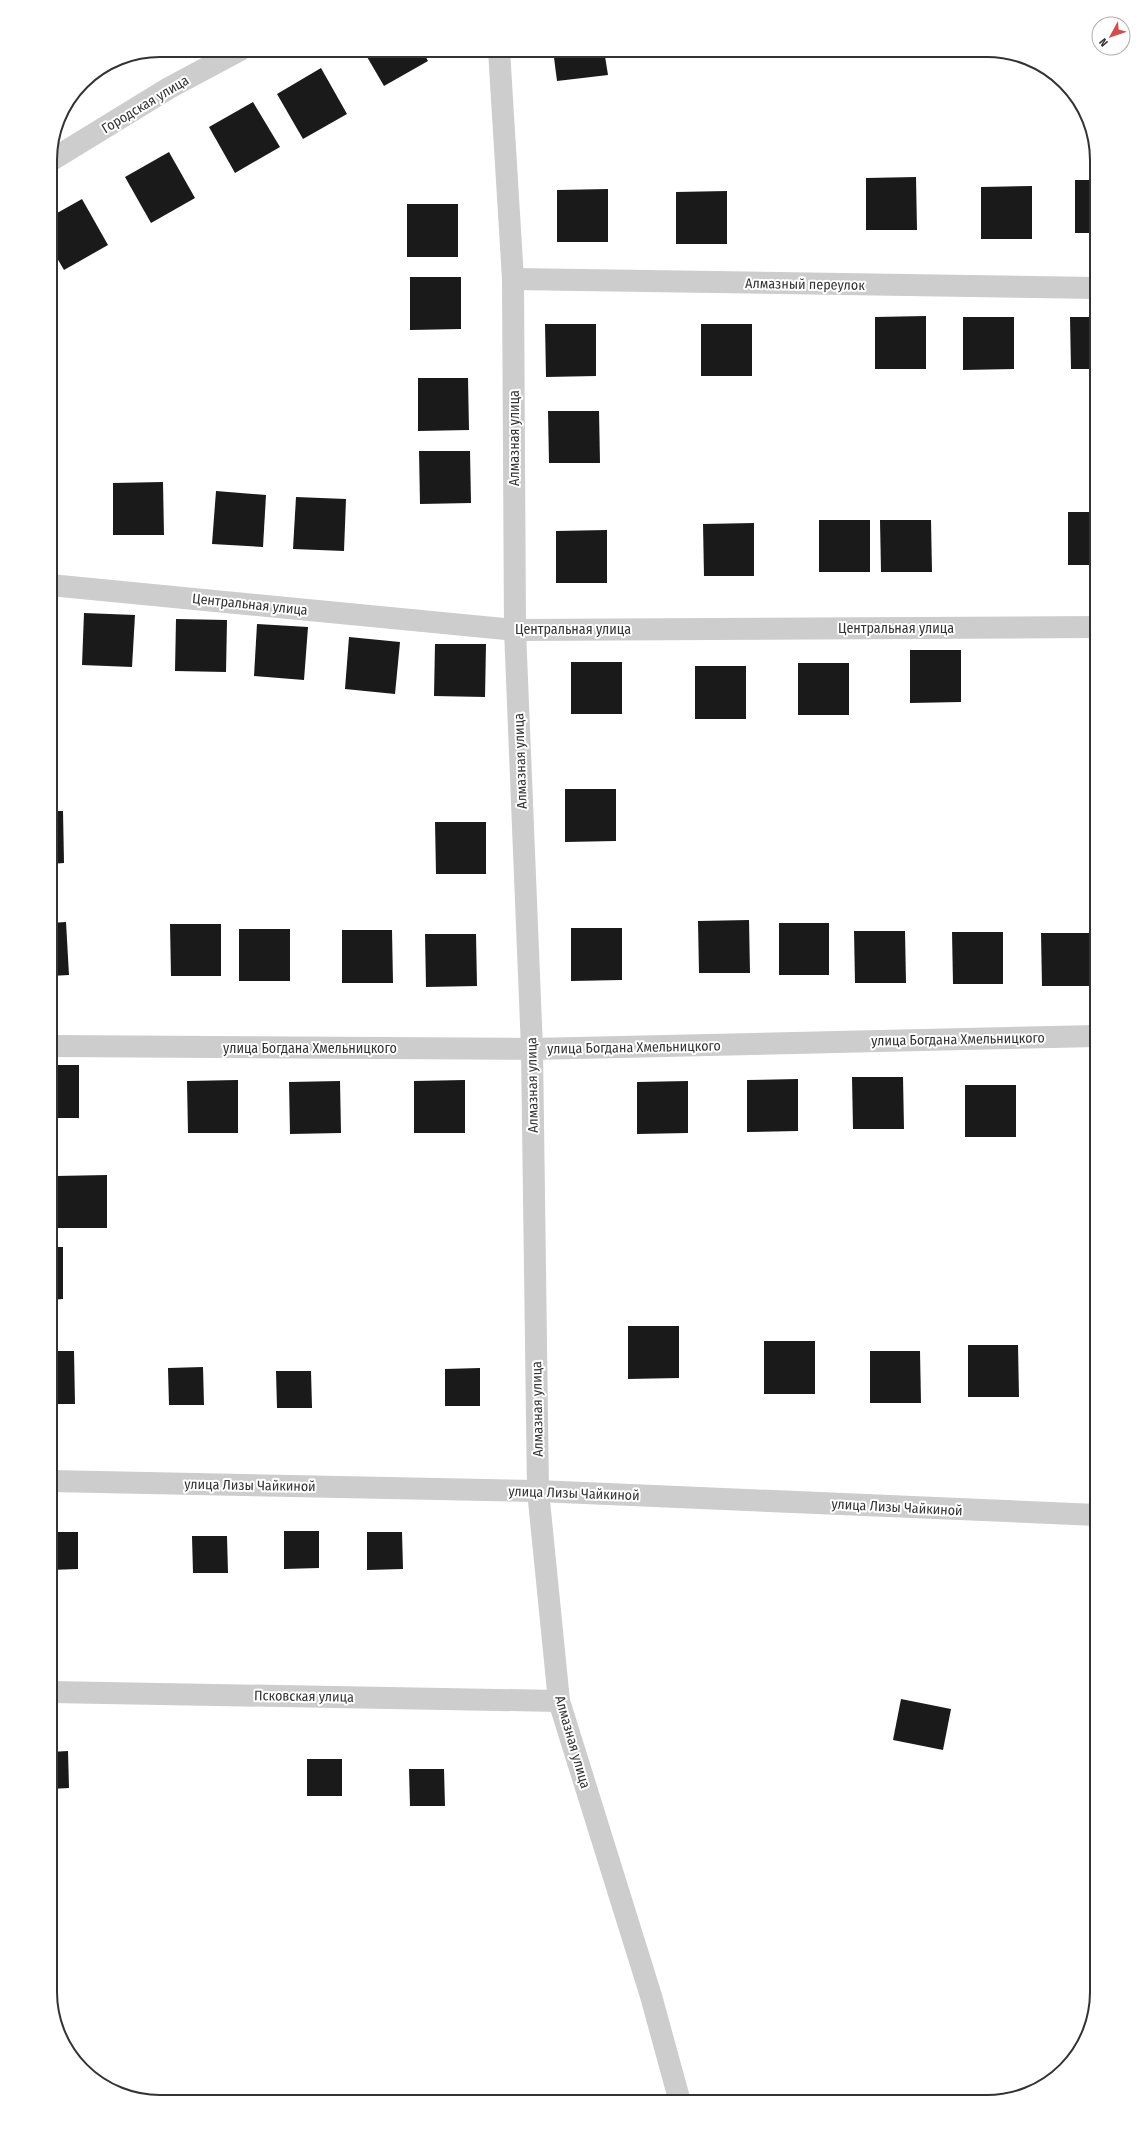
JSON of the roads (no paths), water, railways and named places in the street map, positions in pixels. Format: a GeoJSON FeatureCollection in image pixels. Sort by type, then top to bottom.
{"type":"FeatureCollection","features":[{"type":"Feature","properties":{"kind":"street","name":"Городская улица"},"geometry":{"type":"LineString","coordinates":[[57,157],[169,88],[227,57]]}},
{"type":"Feature","properties":{"kind":"street","name":"Алмазная улица"},"geometry":{"type":"LineString","coordinates":[[499,57],[513,279],[515,630],[532,1049],[538,1491],[559,1701],[651,1996],[678,2095]]}},
{"type":"Feature","properties":{"kind":"street","name":"Алмазный переулок"},"geometry":{"type":"LineString","coordinates":[[513,279],[1090,288]]}},
{"type":"Feature","properties":{"kind":"street","name":"Центральная улица"},"geometry":{"type":"LineString","coordinates":[[57,586],[515,630],[1090,627]]}},
{"type":"Feature","properties":{"kind":"street","name":"улица Богдана Хмельницкого"},"geometry":{"type":"LineString","coordinates":[[57,1046],[532,1049],[1090,1036]]}},
{"type":"Feature","properties":{"kind":"street","name":"улица Лизы Чайкиной"},"geometry":{"type":"LineString","coordinates":[[57,1481],[538,1491],[1090,1516]]}},
{"type":"Feature","properties":{"kind":"street","name":"Псковская улица"},"geometry":{"type":"LineString","coordinates":[[57,1692],[559,1701]]}}]}
